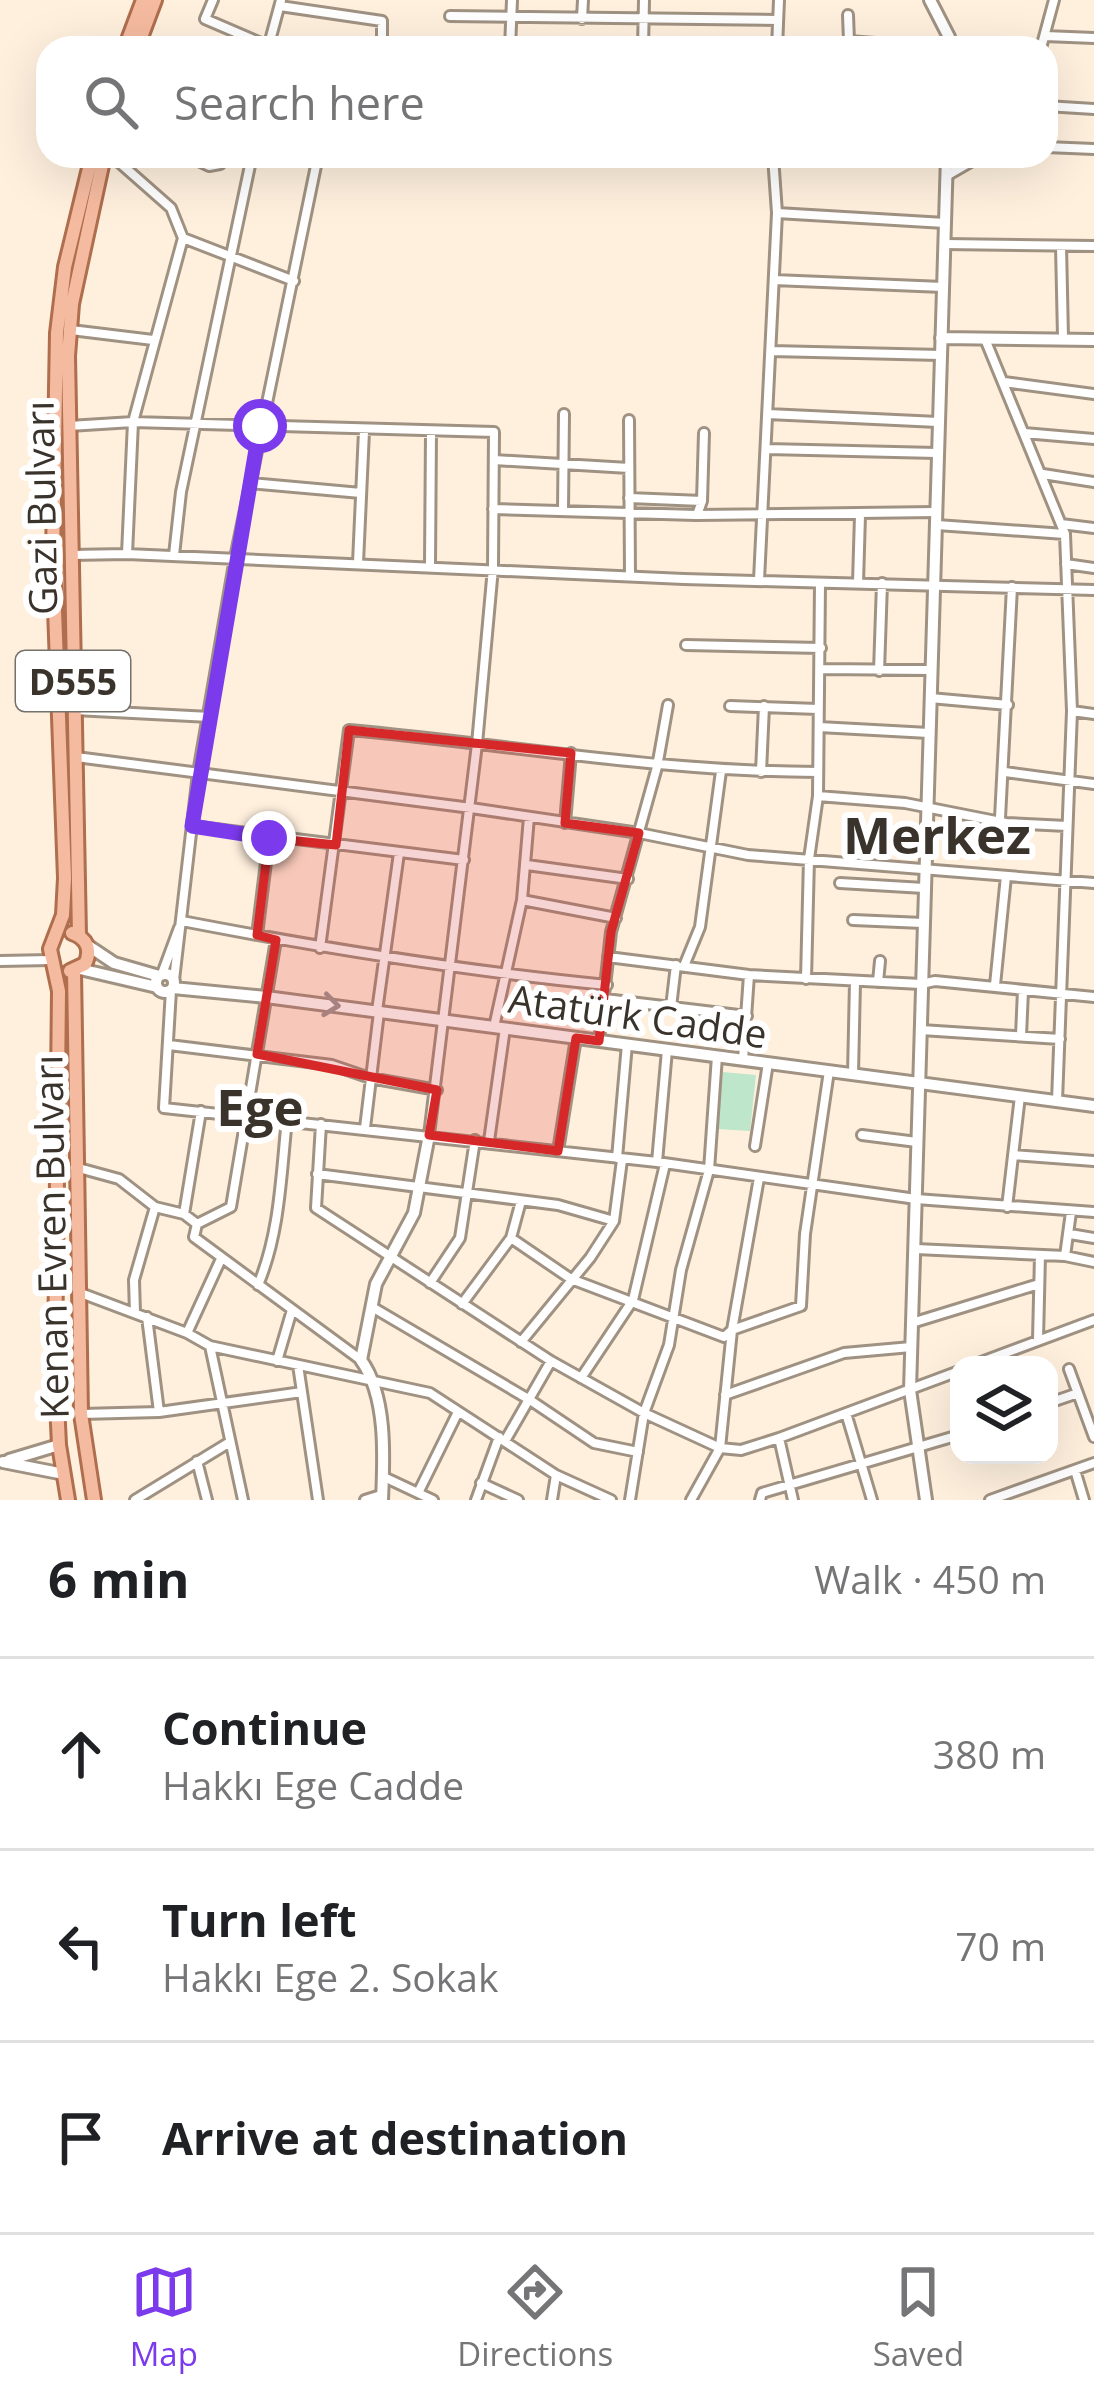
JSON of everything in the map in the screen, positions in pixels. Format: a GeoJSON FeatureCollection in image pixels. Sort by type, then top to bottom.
{"type":"FeatureCollection","features":[{"type":"Feature","properties":{"kind":"main road"},"geometry":{"type":"LineString","coordinates":[[130,36],[143,0]]}},
{"type":"Feature","properties":{"kind":"main road"},"geometry":{"type":"LineString","coordinates":[[141,36],[155,0]]}},
{"type":"Feature","properties":{"kind":"main road"},"geometry":{"type":"LineString","coordinates":[[930,0],[948,36]]}},
{"type":"Feature","properties":{"kind":"main road","name":"Gazi Bulvarı"},"geometry":{"type":"LineString","coordinates":[[55,939],[63,915],[65,878],[53,556],[57,334],[65,267],[89,168]]}},
{"type":"Feature","properties":{"kind":"main road","name":"Gazi Bulvarı"},"geometry":{"type":"LineString","coordinates":[[83,940],[70,555],[70,330],[77,272],[105,168]]}},
{"type":"Feature","properties":{"kind":"main road"},"geometry":{"type":"LineString","coordinates":[[926,1500],[910,1390],[946,168]]}},
{"type":"Feature","properties":{"kind":"main road"},"geometry":{"type":"LineString","coordinates":[[941,338],[1094,340]]}},
{"type":"Feature","properties":{"kind":"main road"},"geometry":{"type":"LineString","coordinates":[[66,933],[83,940],[88,958],[77,970],[53,963],[50,949],[55,939],[66,933]]}},
{"type":"Feature","properties":{"kind":"main road","name":"Atatürk Cadde"},"geometry":{"type":"LineString","coordinates":[[83,940],[114,964],[166,983]]}},
{"type":"Feature","properties":{"kind":"main road","name":"Kenan Evren Bulvarı"},"geometry":{"type":"LineString","coordinates":[[53,963],[59,991],[55,1362],[59,1445],[68,1500]]}},
{"type":"Feature","properties":{"kind":"main road","name":"Atatürk Cadde"},"geometry":{"type":"LineString","coordinates":[[77,970],[1094,1106]]}},
{"type":"Feature","properties":{"kind":"main road","name":"Kenan Evren Bulvarı"},"geometry":{"type":"LineString","coordinates":[[77,970],[75,1167],[81,1414],[94,1500]]}},
{"type":"Feature","properties":{"kind":"main road"},"geometry":{"type":"LineString","coordinates":[[381,1498],[384,1477],[375,1379],[361,1360],[376,1284],[414,1213],[429,1135]]}},
{"type":"Feature","properties":{"kind":"main road"},"geometry":{"type":"LineString","coordinates":[[2,1462],[59,1445],[86,1446]]}},
{"type":"Feature","properties":{"kind":"main road"},"geometry":{"type":"LineString","coordinates":[[2,1462],[90,1474]]}},
{"type":"Feature","properties":{"kind":"street"},"geometry":{"type":"LineString","coordinates":[[214,0],[206,19],[244,36]]}},
{"type":"Feature","properties":{"kind":"street"},"geometry":{"type":"LineString","coordinates":[[510,36],[512,0]]}},
{"type":"Feature","properties":{"kind":"street"},"geometry":{"type":"LineString","coordinates":[[582,19],[583,0]]}},
{"type":"Feature","properties":{"kind":"street"},"geometry":{"type":"LineString","coordinates":[[643,36],[644,0]]}},
{"type":"Feature","properties":{"kind":"street"},"geometry":{"type":"LineString","coordinates":[[777,36],[779,0]]}},
{"type":"Feature","properties":{"kind":"street"},"geometry":{"type":"LineString","coordinates":[[1046,36],[1054,0]]}},
{"type":"Feature","properties":{"kind":"street"},"geometry":{"type":"LineString","coordinates":[[271,36],[280,3],[382,21],[382,36]]}},
{"type":"Feature","properties":{"kind":"street"},"geometry":{"type":"LineString","coordinates":[[848,15],[849,36]]}},
{"type":"Feature","properties":{"kind":"street"},"geometry":{"type":"LineString","coordinates":[[449,16],[777,20]]}},
{"type":"Feature","properties":{"kind":"street"},"geometry":{"type":"LineString","coordinates":[[1058,36],[1094,38]]}},
{"type":"Feature","properties":{"kind":"street"},"geometry":{"type":"LineString","coordinates":[[1058,107],[1094,109]]}},
{"type":"Feature","properties":{"kind":"street"},"geometry":{"type":"LineString","coordinates":[[1058,147],[1094,149]]}},
{"type":"Feature","properties":{"kind":"street"},"geometry":{"type":"LineString","coordinates":[[123,168],[171,208],[183,238],[133,422],[127,554]]}},
{"type":"Feature","properties":{"kind":"street"},"geometry":{"type":"LineString","coordinates":[[174,555],[195,424],[250,168]]}},
{"type":"Feature","properties":{"kind":"street"},"geometry":{"type":"LineString","coordinates":[[316,168],[260,426],[198,773],[182,921],[166,983],[170,1045],[164,1108],[489,1141],[916,1199],[1094,1212]]}},
{"type":"Feature","properties":{"kind":"street"},"geometry":{"type":"LineString","coordinates":[[759,580],[777,213],[774,168]]}},
{"type":"Feature","properties":{"kind":"street"},"geometry":{"type":"LineString","coordinates":[[946,176],[960,168]]}},
{"type":"Feature","properties":{"kind":"street"},"geometry":{"type":"LineString","coordinates":[[777,213],[945,224]]}},
{"type":"Feature","properties":{"kind":"street"},"geometry":{"type":"LineString","coordinates":[[183,238],[294,281]]}},
{"type":"Feature","properties":{"kind":"street"},"geometry":{"type":"LineString","coordinates":[[944,244],[1094,246]]}},
{"type":"Feature","properties":{"kind":"street"},"geometry":{"type":"LineString","coordinates":[[1061,246],[1063,337]]}},
{"type":"Feature","properties":{"kind":"street"},"geometry":{"type":"LineString","coordinates":[[774,280],[943,286]]}},
{"type":"Feature","properties":{"kind":"street"},"geometry":{"type":"LineString","coordinates":[[70,330],[153,340]]}},
{"type":"Feature","properties":{"kind":"street"},"geometry":{"type":"LineString","coordinates":[[984,336],[1063,529],[1072,711],[1057,1101]]}},
{"type":"Feature","properties":{"kind":"street"},"geometry":{"type":"LineString","coordinates":[[771,351],[940,355]]}},
{"type":"Feature","properties":{"kind":"street"},"geometry":{"type":"LineString","coordinates":[[1004,382],[1094,394]]}},
{"type":"Feature","properties":{"kind":"street"},"geometry":{"type":"LineString","coordinates":[[562,512],[564,414]]}},
{"type":"Feature","properties":{"kind":"street"},"geometry":{"type":"LineString","coordinates":[[769,414],[938,422]]}},
{"type":"Feature","properties":{"kind":"street"},"geometry":{"type":"LineString","coordinates":[[629,420],[630,576]]}},
{"type":"Feature","properties":{"kind":"street"},"geometry":{"type":"LineString","coordinates":[[68,426],[133,422],[494,432],[493,568],[477,744],[429,1135]]}},
{"type":"Feature","properties":{"kind":"street"},"geometry":{"type":"LineString","coordinates":[[358,563],[364,431]]}},
{"type":"Feature","properties":{"kind":"street"},"geometry":{"type":"LineString","coordinates":[[430,565],[431,432]]}},
{"type":"Feature","properties":{"kind":"street"},"geometry":{"type":"LineString","coordinates":[[696,515],[702,501],[704,434]]}},
{"type":"Feature","properties":{"kind":"street"},"geometry":{"type":"LineString","coordinates":[[1024,434],[1094,439]]}},
{"type":"Feature","properties":{"kind":"street"},"geometry":{"type":"LineString","coordinates":[[767,449],[938,453]]}},
{"type":"Feature","properties":{"kind":"street"},"geometry":{"type":"LineString","coordinates":[[494,460],[629,468]]}},
{"type":"Feature","properties":{"kind":"street"},"geometry":{"type":"LineString","coordinates":[[1042,474],[1094,482]]}},
{"type":"Feature","properties":{"kind":"street"},"geometry":{"type":"LineString","coordinates":[[250,483],[361,493]]}},
{"type":"Feature","properties":{"kind":"street"},"geometry":{"type":"LineString","coordinates":[[629,498],[702,501]]}},
{"type":"Feature","properties":{"kind":"street"},"geometry":{"type":"LineString","coordinates":[[494,509],[860,514],[1094,528]]}},
{"type":"Feature","properties":{"kind":"street"},"geometry":{"type":"LineString","coordinates":[[857,583],[860,514]]}},
{"type":"Feature","properties":{"kind":"street"},"geometry":{"type":"LineString","coordinates":[[70,555],[1094,590]]}},
{"type":"Feature","properties":{"kind":"street"},"geometry":{"type":"LineString","coordinates":[[1066,564],[1094,568]]}},
{"type":"Feature","properties":{"kind":"street"},"geometry":{"type":"LineString","coordinates":[[806,979],[809,859],[818,796],[820,583]]}},
{"type":"Feature","properties":{"kind":"street"},"geometry":{"type":"LineString","coordinates":[[879,671],[882,583]]}},
{"type":"Feature","properties":{"kind":"street"},"geometry":{"type":"LineString","coordinates":[[1000,818],[1012,587]]}},
{"type":"Feature","properties":{"kind":"street"},"geometry":{"type":"LineString","coordinates":[[686,645],[821,648]]}},
{"type":"Feature","properties":{"kind":"street"},"geometry":{"type":"LineString","coordinates":[[820,669],[931,670]]}},
{"type":"Feature","properties":{"kind":"street"},"geometry":{"type":"LineString","coordinates":[[930,698],[1008,705]]}},
{"type":"Feature","properties":{"kind":"street"},"geometry":{"type":"LineString","coordinates":[[599,1041],[616,918],[657,767],[668,705]]}},
{"type":"Feature","properties":{"kind":"street"},"geometry":{"type":"LineString","coordinates":[[730,706],[818,709]]}},
{"type":"Feature","properties":{"kind":"street"},"geometry":{"type":"LineString","coordinates":[[761,772],[764,706]]}},
{"type":"Feature","properties":{"kind":"street"},"geometry":{"type":"LineString","coordinates":[[74,710],[210,717]]}},
{"type":"Feature","properties":{"kind":"street"},"geometry":{"type":"LineString","coordinates":[[1072,711],[1094,714]]}},
{"type":"Feature","properties":{"kind":"street"},"geometry":{"type":"LineString","coordinates":[[819,727],[928,734]]}},
{"type":"Feature","properties":{"kind":"street"},"geometry":{"type":"LineString","coordinates":[[320,948],[350,730],[571,753],[657,767],[818,772]]}},
{"type":"Feature","properties":{"kind":"street"},"geometry":{"type":"LineString","coordinates":[[565,823],[571,753]]}},
{"type":"Feature","properties":{"kind":"street"},"geometry":{"type":"LineString","coordinates":[[75,756],[639,832],[709,849],[1094,883]]}},
{"type":"Feature","properties":{"kind":"street"},"geometry":{"type":"LineString","coordinates":[[671,1007],[680,966],[700,927],[721,771]]}},
{"type":"Feature","properties":{"kind":"street"},"geometry":{"type":"LineString","coordinates":[[1005,772],[1094,784]]}},
{"type":"Feature","properties":{"kind":"street"},"geometry":{"type":"LineString","coordinates":[[818,796],[905,803],[926,810],[1000,818],[1006,823],[1067,826]]}},
{"type":"Feature","properties":{"kind":"street"},"geometry":{"type":"LineString","coordinates":[[489,1141],[505,975],[522,900],[529,817]]}},
{"type":"Feature","properties":{"kind":"street"},"geometry":{"type":"LineString","coordinates":[[192,826],[465,860]]}},
{"type":"Feature","properties":{"kind":"street"},"geometry":{"type":"LineString","coordinates":[[257,935],[269,838]]}},
{"type":"Feature","properties":{"kind":"street"},"geometry":{"type":"LineString","coordinates":[[365,1128],[399,853]]}},
{"type":"Feature","properties":{"kind":"street"},"geometry":{"type":"LineString","coordinates":[[526,865],[628,879]]}},
{"type":"Feature","properties":{"kind":"street"},"geometry":{"type":"LineString","coordinates":[[995,985],[1006,875]]}},
{"type":"Feature","properties":{"kind":"street"},"geometry":{"type":"LineString","coordinates":[[840,883],[924,888]]}},
{"type":"Feature","properties":{"kind":"street"},"geometry":{"type":"LineString","coordinates":[[522,900],[616,918]]}},
{"type":"Feature","properties":{"kind":"street"},"geometry":{"type":"LineString","coordinates":[[853,920],[922,923]]}},
{"type":"Feature","properties":{"kind":"street"},"geometry":{"type":"LineString","coordinates":[[182,921],[320,948],[607,985]]}},
{"type":"Feature","properties":{"kind":"street"},"geometry":{"type":"LineString","coordinates":[[197,1224],[231,1208],[276,940]]}},
{"type":"Feature","properties":{"kind":"street"},"geometry":{"type":"LineString","coordinates":[[608,957],[749,975],[854,982],[935,981],[1094,997]]}},
{"type":"Feature","properties":{"kind":"street"},"geometry":{"type":"LineString","coordinates":[[0,961],[53,963]]}},
{"type":"Feature","properties":{"kind":"street"},"geometry":{"type":"LineString","coordinates":[[878,982],[880,961]]}},
{"type":"Feature","properties":{"kind":"street"},"geometry":{"type":"LineString","coordinates":[[743,1060],[749,975]]}},
{"type":"Feature","properties":{"kind":"street"},"geometry":{"type":"LineString","coordinates":[[853,1074],[854,982]]}},
{"type":"Feature","properties":{"kind":"street"},"geometry":{"type":"LineString","coordinates":[[1021,1036],[1023,990]]}},
{"type":"Feature","properties":{"kind":"street"},"geometry":{"type":"LineString","coordinates":[[605,999],[747,1016]]}},
{"type":"Feature","properties":{"kind":"street"},"geometry":{"type":"LineString","coordinates":[[919,1030],[1060,1040]]}},
{"type":"Feature","properties":{"kind":"street"},"geometry":{"type":"LineString","coordinates":[[558,1150],[576,1038]]}},
{"type":"Feature","properties":{"kind":"street"},"geometry":{"type":"LineString","coordinates":[[521,1342],[614,1221],[627,1044]]}},
{"type":"Feature","properties":{"kind":"street"},"geometry":{"type":"LineString","coordinates":[[170,1045],[332,1064],[370,1078],[437,1090]]}},
{"type":"Feature","properties":{"kind":"street"},"geometry":{"type":"LineString","coordinates":[[581,1378],[633,1300],[661,1163],[667,1050]]}},
{"type":"Feature","properties":{"kind":"street"},"geometry":{"type":"LineString","coordinates":[[630,1500],[644,1413],[669,1345],[681,1270],[709,1170],[717,1056]]}},
{"type":"Feature","properties":{"kind":"street"},"geometry":{"type":"LineString","coordinates":[[755,1146],[768,1063]]}},
{"type":"Feature","properties":{"kind":"street"},"geometry":{"type":"LineString","coordinates":[[511,1238],[571,1279],[724,1337],[801,1306],[829,1071]]}},
{"type":"Feature","properties":{"kind":"street"},"geometry":{"type":"LineString","coordinates":[[1006,1207],[1020,1096]]}},
{"type":"Feature","properties":{"kind":"street"},"geometry":{"type":"LineString","coordinates":[[184,1214],[201,1111]]}},
{"type":"Feature","properties":{"kind":"street"},"geometry":{"type":"LineString","coordinates":[[258,1285],[277,1215],[287,1119]]}},
{"type":"Feature","properties":{"kind":"street"},"geometry":{"type":"LineString","coordinates":[[321,1123],[316,1208],[551,1361],[644,1413],[720,1448],[741,1450],[779,1438],[950,1374]]}},
{"type":"Feature","properties":{"kind":"street"},"geometry":{"type":"LineString","coordinates":[[862,1135],[917,1142]]}},
{"type":"Feature","properties":{"kind":"street"},"geometry":{"type":"LineString","coordinates":[[430,1283],[460,1238],[475,1140]]}},
{"type":"Feature","properties":{"kind":"street"},"geometry":{"type":"LineString","coordinates":[[1013,1155],[1094,1161]]}},
{"type":"Feature","properties":{"kind":"street"},"geometry":{"type":"LineString","coordinates":[[75,1167],[119,1179],[155,1207],[184,1214],[197,1224]]}},
{"type":"Feature","properties":{"kind":"street"},"geometry":{"type":"LineString","coordinates":[[317,1174],[558,1205],[614,1221]]}},
{"type":"Feature","properties":{"kind":"street"},"geometry":{"type":"LineString","coordinates":[[691,1500],[720,1448],[732,1330],[759,1178]]}},
{"type":"Feature","properties":{"kind":"street"},"geometry":{"type":"LineString","coordinates":[[462,1304],[511,1238],[521,1201]]}},
{"type":"Feature","properties":{"kind":"street"},"geometry":{"type":"LineString","coordinates":[[135,1313],[134,1280],[155,1207]]}},
{"type":"Feature","properties":{"kind":"street"},"geometry":{"type":"LineString","coordinates":[[1065,1256],[1071,1212]]}},
{"type":"Feature","properties":{"kind":"street"},"geometry":{"type":"LineString","coordinates":[[197,1224],[194,1237],[361,1360]]}},
{"type":"Feature","properties":{"kind":"street"},"geometry":{"type":"LineString","coordinates":[[1070,1234],[1094,1238]]}},
{"type":"Feature","properties":{"kind":"street"},"geometry":{"type":"LineString","coordinates":[[916,1249],[1065,1256],[1094,1262]]}},
{"type":"Feature","properties":{"kind":"street"},"geometry":{"type":"LineString","coordinates":[[1038,1340],[1040,1255]]}},
{"type":"Feature","properties":{"kind":"street"},"geometry":{"type":"LineString","coordinates":[[188,1333],[221,1259]]}},
{"type":"Feature","properties":{"kind":"street"},"geometry":{"type":"LineString","coordinates":[[915,1322],[1039,1284]]}},
{"type":"Feature","properties":{"kind":"street"},"geometry":{"type":"LineString","coordinates":[[78,1292],[188,1333],[210,1346],[430,1393],[556,1475],[611,1500]]}},
{"type":"Feature","properties":{"kind":"street"},"geometry":{"type":"LineString","coordinates":[[371,1306],[594,1443],[638,1452]]}},
{"type":"Feature","properties":{"kind":"street"},"geometry":{"type":"LineString","coordinates":[[278,1361],[292,1310]]}},
{"type":"Feature","properties":{"kind":"street"},"geometry":{"type":"LineString","coordinates":[[147,1317],[159,1412]]}},
{"type":"Feature","properties":{"kind":"street"},"geometry":{"type":"LineString","coordinates":[[997,1356],[1094,1320]]}},
{"type":"Feature","properties":{"kind":"street"},"geometry":{"type":"LineString","coordinates":[[210,1346],[243,1500]]}},
{"type":"Feature","properties":{"kind":"street"},"geometry":{"type":"LineString","coordinates":[[725,1395],[844,1353],[913,1347]]}},
{"type":"Feature","properties":{"kind":"street"},"geometry":{"type":"LineString","coordinates":[[476,1500],[502,1439],[551,1361]]}},
{"type":"Feature","properties":{"kind":"street"},"geometry":{"type":"LineString","coordinates":[[298,1365],[318,1500]]}},
{"type":"Feature","properties":{"kind":"street"},"geometry":{"type":"LineString","coordinates":[[1069,1370],[1094,1437]]}},
{"type":"Feature","properties":{"kind":"street"},"geometry":{"type":"LineString","coordinates":[[81,1414],[159,1412],[302,1392]]}},
{"type":"Feature","properties":{"kind":"street"},"geometry":{"type":"LineString","coordinates":[[1058,1400],[1078,1393]]}},
{"type":"Feature","properties":{"kind":"street"},"geometry":{"type":"LineString","coordinates":[[418,1491],[458,1411]]}},
{"type":"Feature","properties":{"kind":"street"},"geometry":{"type":"LineString","coordinates":[[846,1413],[872,1500]]}},
{"type":"Feature","properties":{"kind":"street"},"geometry":{"type":"LineString","coordinates":[[779,1438],[793,1500]]}},
{"type":"Feature","properties":{"kind":"street"},"geometry":{"type":"LineString","coordinates":[[760,1500],[762,1492],[950,1438]]}},
{"type":"Feature","properties":{"kind":"street"},"geometry":{"type":"LineString","coordinates":[[135,1500],[230,1442]]}},
{"type":"Feature","properties":{"kind":"street"},"geometry":{"type":"LineString","coordinates":[[197,1461],[207,1500]]}},
{"type":"Feature","properties":{"kind":"street"},"geometry":{"type":"LineString","coordinates":[[990,1500],[1022,1495],[1094,1463]]}},
{"type":"Feature","properties":{"kind":"street"},"geometry":{"type":"LineString","coordinates":[[1075,1470],[1084,1500]]}},
{"type":"Feature","properties":{"kind":"street"},"geometry":{"type":"LineString","coordinates":[[552,1500],[556,1475]]}},
{"type":"Feature","properties":{"kind":"street"},"geometry":{"type":"LineString","coordinates":[[384,1477],[433,1500]]}},
{"type":"Feature","properties":{"kind":"street"},"geometry":{"type":"LineString","coordinates":[[481,1483],[518,1500]]}},
{"type":"Feature","properties":{"kind":"street"},"geometry":{"type":"LineString","coordinates":[[365,1500],[381,1498]]}},
{"type":"Feature","properties":{"kind":"highlighted area"},"geometry":{"type":"Polygon","coordinates":[[[349,730],[571,753],[565,823],[639,833],[611,932],[599,1041],[576,1038],[558,1151],[429,1135],[437,1090],[257,1054],[276,940],[257,935],[269,838],[336,845],[349,730]]]}},
{"type":"Feature","properties":{"kind":"green space"},"geometry":{"type":"Polygon","coordinates":[[[723,1072],[756,1075],[750,1131],[717,1129],[723,1072]]]}},
{"type":"Feature","properties":{"kind":"district","name":"Merkez"},"geometry":{"type":"Point","coordinates":[937,834]}},
{"type":"Feature","properties":{"kind":"district","name":"Ege"},"geometry":{"type":"Point","coordinates":[260,1106]}},
{"type":"Feature","properties":{"kind":"route"},"geometry":{"type":"LineString","coordinates":[[260,426],[192,826],[269,838]]}}]}
